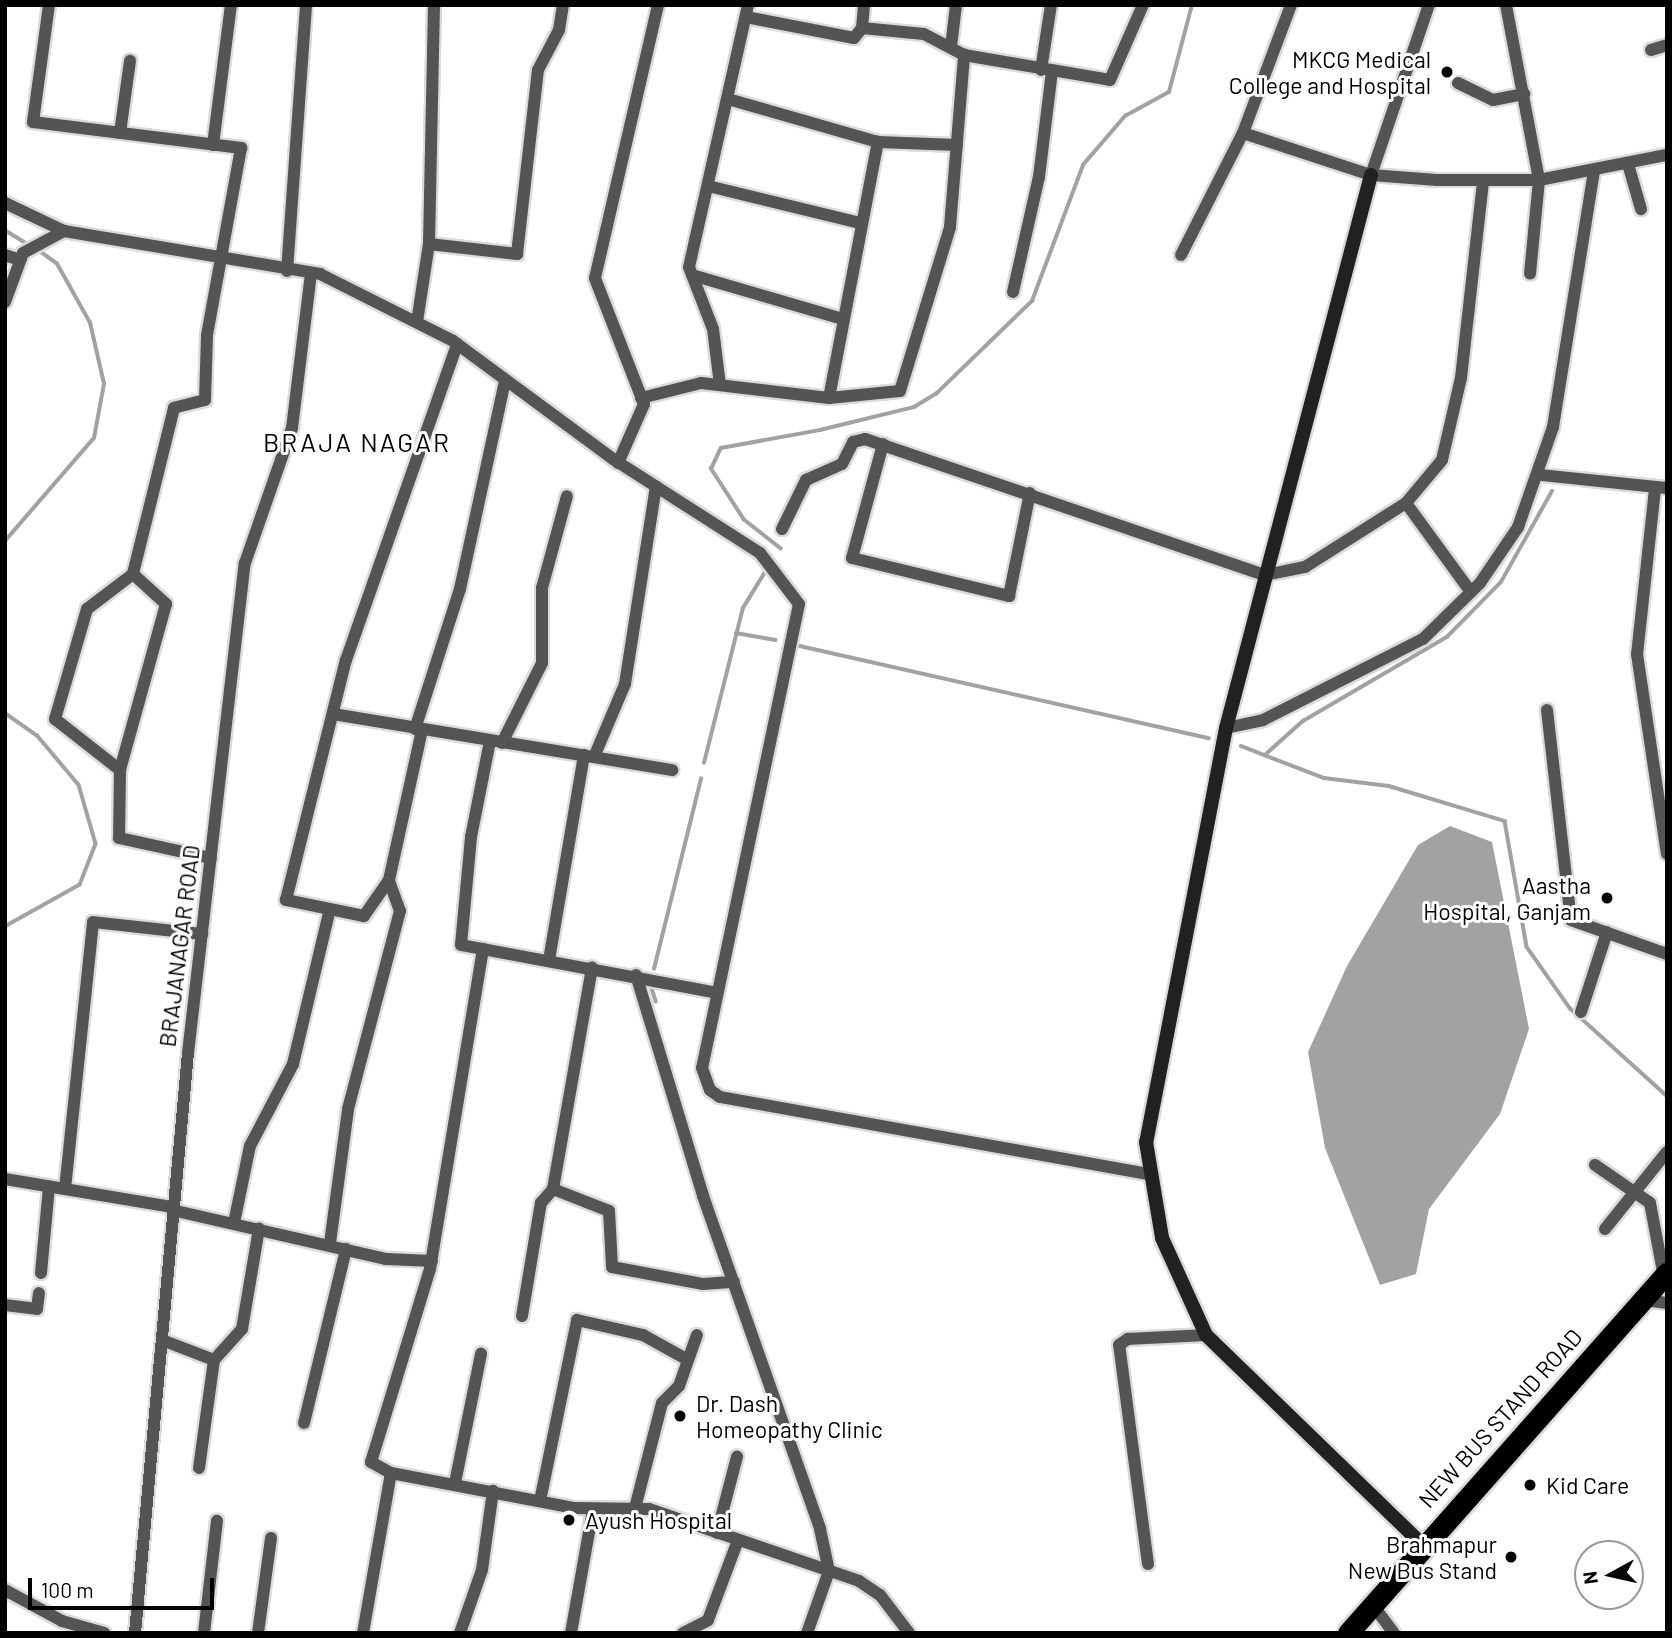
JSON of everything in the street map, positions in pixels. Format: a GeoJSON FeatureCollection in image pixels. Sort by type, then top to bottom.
{"type":"FeatureCollection","features":[{"type":"Feature","properties":{"kind":"highway","name":"NEW BUS STAND ROAD"},"geometry":{"type":"LineString","coordinates":[[1348,1633],[1421,1543],[1665,1275]]}},
{"type":"Feature","properties":{"kind":"street"},"geometry":{"type":"LineString","coordinates":[[49,5],[33,122],[241,148],[221,257],[205,400],[174,408],[133,574],[87,609],[55,719],[120,771]]}},
{"type":"Feature","properties":{"kind":"street"},"geometry":{"type":"LineString","coordinates":[[212,145],[231,5]]}},
{"type":"Feature","properties":{"kind":"street"},"geometry":{"type":"LineString","coordinates":[[287,271],[306,5]]}},
{"type":"Feature","properties":{"kind":"street"},"geometry":{"type":"LineString","coordinates":[[417,322],[429,244],[434,5]]}},
{"type":"Feature","properties":{"kind":"street"},"geometry":{"type":"LineString","coordinates":[[429,244],[517,254],[538,70],[559,30],[563,5]]}},
{"type":"Feature","properties":{"kind":"street"},"geometry":{"type":"LineString","coordinates":[[618,463],[641,398],[595,278],[658,5]]}},
{"type":"Feature","properties":{"kind":"street"},"geometry":{"type":"LineString","coordinates":[[862,28],[864,5]]}},
{"type":"Feature","properties":{"kind":"street"},"geometry":{"type":"LineString","coordinates":[[951,47],[956,5]]}},
{"type":"Feature","properties":{"kind":"street"},"geometry":{"type":"LineString","coordinates":[[1013,292],[1039,177],[1051,5]]}},
{"type":"Feature","properties":{"kind":"street"},"geometry":{"type":"LineString","coordinates":[[720,384],[713,329],[692,275],[708,186],[747,11],[843,38],[862,28],[924,34],[964,55],[1110,80],[1143,5]]}},
{"type":"Feature","properties":{"kind":"street"},"geometry":{"type":"LineString","coordinates":[[1181,256],[1243,133],[1290,5]]}},
{"type":"Feature","properties":{"kind":"street"},"geometry":{"type":"LineString","coordinates":[[1421,1543],[1206,1335],[1162,1238],[1149,1174],[1147,1114],[1226,728],[1371,175],[1429,5]]}},
{"type":"Feature","properties":{"kind":"street"},"geometry":{"type":"LineString","coordinates":[[1506,5],[1539,180],[1530,274]]}},
{"type":"Feature","properties":{"kind":"street"},"geometry":{"type":"LineString","coordinates":[[1651,50],[1667,45]]}},
{"type":"Feature","properties":{"kind":"street"},"geometry":{"type":"LineString","coordinates":[[641,398],[720,384],[829,398],[900,391],[950,227],[964,55]]}},
{"type":"Feature","properties":{"kind":"street"},"geometry":{"type":"LineString","coordinates":[[120,133],[130,61]]}},
{"type":"Feature","properties":{"kind":"street"},"geometry":{"type":"LineString","coordinates":[[1458,83],[1493,100],[1524,94]]}},
{"type":"Feature","properties":{"kind":"street"},"geometry":{"type":"LineString","coordinates":[[728,99],[878,142],[957,145]]}},
{"type":"Feature","properties":{"kind":"street"},"geometry":{"type":"LineString","coordinates":[[1243,133],[1371,175],[1483,181],[1539,180],[1594,172],[1667,155]]}},
{"type":"Feature","properties":{"kind":"street"},"geometry":{"type":"LineString","coordinates":[[829,398],[860,223],[878,142]]}},
{"type":"Feature","properties":{"kind":"street"},"geometry":{"type":"LineString","coordinates":[[1628,164],[1641,209]]}},
{"type":"Feature","properties":{"kind":"street"},"geometry":{"type":"LineString","coordinates":[[1226,728],[1263,720],[1423,639],[1471,592],[1518,527],[1541,475],[1594,172]]}},
{"type":"Feature","properties":{"kind":"street"},"geometry":{"type":"LineString","coordinates":[[782,529],[812,475],[842,464],[853,442],[883,444],[1265,576],[1305,567],[1406,503],[1442,460],[1461,378],[1483,181]]}},
{"type":"Feature","properties":{"kind":"street"},"geometry":{"type":"LineString","coordinates":[[708,186],[860,223]]}},
{"type":"Feature","properties":{"kind":"street"},"geometry":{"type":"LineString","coordinates":[[5,203],[59,231],[311,274],[417,322],[457,344],[618,463],[760,553],[799,604],[702,1068],[710,1090],[720,1097],[1149,1174]]}},
{"type":"Feature","properties":{"kind":"street"},"geometry":{"type":"LineString","coordinates":[[5,302],[22,257],[59,231]]}},
{"type":"Feature","properties":{"kind":"street"},"geometry":{"type":"LineString","coordinates":[[5,255],[22,257]]}},
{"type":"Feature","properties":{"kind":"street","name":"BRAJANAGAR ROAD"},"geometry":{"type":"LineString","coordinates":[[135,1633],[172,1209],[245,563],[292,428],[311,274]]}},
{"type":"Feature","properties":{"kind":"street"},"geometry":{"type":"LineString","coordinates":[[692,275],[842,319]]}},
{"type":"Feature","properties":{"kind":"street"},"geometry":{"type":"LineString","coordinates":[[457,344],[332,714],[286,900],[364,916],[389,880],[419,729],[460,589],[505,381]]}},
{"type":"Feature","properties":{"kind":"street"},"geometry":{"type":"LineString","coordinates":[[883,444],[852,558],[1009,596],[1030,493]]}},
{"type":"Feature","properties":{"kind":"street"},"geometry":{"type":"LineString","coordinates":[[1541,475],[1661,488],[1637,654],[1667,854]]}},
{"type":"Feature","properties":{"kind":"street"},"geometry":{"type":"LineString","coordinates":[[549,960],[589,756],[625,684],[656,486]]}},
{"type":"Feature","properties":{"kind":"street"},"geometry":{"type":"LineString","coordinates":[[567,496],[542,589],[542,663],[496,742],[471,837],[461,945],[636,975],[717,993]]}},
{"type":"Feature","properties":{"kind":"street"},"geometry":{"type":"LineString","coordinates":[[1406,503],[1471,592]]}},
{"type":"Feature","properties":{"kind":"street"},"geometry":{"type":"LineString","coordinates":[[133,574],[166,604],[120,771],[119,838],[211,858]]}},
{"type":"Feature","properties":{"kind":"street"},"geometry":{"type":"LineString","coordinates":[[1546,710],[1571,920],[1667,954]]}},
{"type":"Feature","properties":{"kind":"street"},"geometry":{"type":"LineString","coordinates":[[332,714],[672,770]]}},
{"type":"Feature","properties":{"kind":"street"},"geometry":{"type":"LineString","coordinates":[[330,1243],[348,1109],[400,911],[389,880]]}},
{"type":"Feature","properties":{"kind":"street"},"geometry":{"type":"LineString","coordinates":[[234,1223],[250,1146],[293,1064],[330,909]]}},
{"type":"Feature","properties":{"kind":"street"},"geometry":{"type":"LineString","coordinates":[[65,1189],[93,922],[202,934]]}},
{"type":"Feature","properties":{"kind":"street"},"geometry":{"type":"LineString","coordinates":[[1581,1012],[1607,932]]}},
{"type":"Feature","properties":{"kind":"street"},"geometry":{"type":"LineString","coordinates":[[483,949],[432,1261],[371,1462],[391,1473],[540,1501],[593,1509],[635,1507],[717,1533],[829,1571],[880,1595],[906,1632]]}},
{"type":"Feature","properties":{"kind":"street"},"geometry":{"type":"LineString","coordinates":[[523,1316],[541,1203],[553,1189],[593,967]]}},
{"type":"Feature","properties":{"kind":"street"},"geometry":{"type":"LineString","coordinates":[[636,975],[829,1571],[807,1633]]}},
{"type":"Feature","properties":{"kind":"street"},"geometry":{"type":"LineString","coordinates":[[1605,1229],[1667,1152]]}},
{"type":"Feature","properties":{"kind":"street"},"geometry":{"type":"LineString","coordinates":[[1595,1165],[1650,1203],[1665,1275]]}},
{"type":"Feature","properties":{"kind":"street"},"geometry":{"type":"LineString","coordinates":[[5,1179],[172,1209],[330,1243],[346,1249],[432,1261]]}},
{"type":"Feature","properties":{"kind":"street"},"geometry":{"type":"LineString","coordinates":[[41,1273],[49,1186]]}},
{"type":"Feature","properties":{"kind":"street"},"geometry":{"type":"LineString","coordinates":[[553,1189],[609,1212],[612,1267],[703,1283],[734,1282]]}},
{"type":"Feature","properties":{"kind":"street"},"geometry":{"type":"LineString","coordinates":[[199,1468],[214,1360],[242,1329],[259,1228]]}},
{"type":"Feature","properties":{"kind":"street"},"geometry":{"type":"LineString","coordinates":[[304,1423],[346,1249]]}},
{"type":"Feature","properties":{"kind":"street"},"geometry":{"type":"LineString","coordinates":[[5,1305],[37,1309],[39,1293]]}},
{"type":"Feature","properties":{"kind":"street"},"geometry":{"type":"LineString","coordinates":[[1643,1300],[1667,1304]]}},
{"type":"Feature","properties":{"kind":"street"},"geometry":{"type":"LineString","coordinates":[[540,1501],[577,1320],[643,1335],[688,1360]]}},
{"type":"Feature","properties":{"kind":"street"},"geometry":{"type":"LineString","coordinates":[[635,1507],[662,1403],[679,1386],[697,1335]]}},
{"type":"Feature","properties":{"kind":"street"},"geometry":{"type":"LineString","coordinates":[[1148,1564],[1119,1345],[1128,1339],[1206,1335]]}},
{"type":"Feature","properties":{"kind":"street"},"geometry":{"type":"LineString","coordinates":[[162,1340],[214,1360]]}},
{"type":"Feature","properties":{"kind":"street"},"geometry":{"type":"LineString","coordinates":[[455,1483],[481,1354]]}},
{"type":"Feature","properties":{"kind":"street"},"geometry":{"type":"LineString","coordinates":[[717,1533],[737,1457]]}},
{"type":"Feature","properties":{"kind":"street"},"geometry":{"type":"LineString","coordinates":[[363,1633],[391,1473]]}},
{"type":"Feature","properties":{"kind":"street"},"geometry":{"type":"LineString","coordinates":[[460,1633],[482,1570],[493,1491]]}},
{"type":"Feature","properties":{"kind":"street"},"geometry":{"type":"LineString","coordinates":[[571,1633],[593,1509]]}},
{"type":"Feature","properties":{"kind":"street"},"geometry":{"type":"LineString","coordinates":[[204,1633],[217,1521]]}},
{"type":"Feature","properties":{"kind":"street"},"geometry":{"type":"LineString","coordinates":[[258,1633],[271,1538]]}},
{"type":"Feature","properties":{"kind":"street"},"geometry":{"type":"LineString","coordinates":[[683,1633],[708,1620],[738,1540]]}},
{"type":"Feature","properties":{"kind":"street"},"geometry":{"type":"LineString","coordinates":[[7,1595],[62,1621],[104,1633]]}},
{"type":"Feature","properties":{"kind":"street"},"geometry":{"type":"LineString","coordinates":[[1372,1604],[1394,1633]]}},
{"type":"Feature","properties":{"kind":"shaded area"},"geometry":{"type":"Polygon","coordinates":[[[1450,826],[1492,842],[1529,1029],[1500,1114],[1429,1209],[1416,1274],[1380,1285],[1325,1148],[1308,1052],[1347,966],[1418,845],[1450,826]]]}},
{"type":"Feature","properties":{"kind":"waterway"},"geometry":{"type":"LineString","coordinates":[[781,549],[744,520],[711,469],[721,448],[820,430],[914,407],[936,394],[1032,301],[1083,165],[1125,116],[1169,92],[1192,5]]}},
{"type":"Feature","properties":{"kind":"waterway"},"geometry":{"type":"LineString","coordinates":[[5,230],[29,245]]}},
{"type":"Feature","properties":{"kind":"waterway"},"geometry":{"type":"LineString","coordinates":[[5,541],[94,438],[104,384],[90,323],[57,264],[36,249]]}},
{"type":"Feature","properties":{"kind":"waterway"},"geometry":{"type":"LineString","coordinates":[[1266,754],[1303,721],[1447,637],[1501,582],[1552,491]]}},
{"type":"Feature","properties":{"kind":"waterway"},"geometry":{"type":"LineString","coordinates":[[704,763],[743,608],[767,569]]}},
{"type":"Feature","properties":{"kind":"waterway"},"geometry":{"type":"LineString","coordinates":[[736,633],[775,640]]}},
{"type":"Feature","properties":{"kind":"waterway"},"geometry":{"type":"LineString","coordinates":[[800,646],[1209,738]]}},
{"type":"Feature","properties":{"kind":"waterway"},"geometry":{"type":"LineString","coordinates":[[5,713],[37,735],[79,785],[96,844],[80,885],[5,927]]}},
{"type":"Feature","properties":{"kind":"waterway"},"geometry":{"type":"LineString","coordinates":[[1241,746],[1324,778],[1389,786],[1505,821],[1527,947],[1570,1008],[1667,1096]]}},
{"type":"Feature","properties":{"kind":"waterway"},"geometry":{"type":"LineString","coordinates":[[654,969],[701,779]]}},
{"type":"Feature","properties":{"kind":"waterway"},"geometry":{"type":"LineString","coordinates":[[652,988],[656,1001]]}},
{"type":"Feature","properties":{"kind":"place","name":"MKCG Medical College and Hospital"},"geometry":{"type":"Point","coordinates":[1447,72]}},
{"type":"Feature","properties":{"kind":"place","name":"Aastha Hospital, Ganjam"},"geometry":{"type":"Point","coordinates":[1607,898]}},
{"type":"Feature","properties":{"kind":"place","name":"Dr. Dash Homeopathy Clinic"},"geometry":{"type":"Point","coordinates":[680,1416]}},
{"type":"Feature","properties":{"kind":"place","name":"Kid Care"},"geometry":{"type":"Point","coordinates":[1530,1485]}},
{"type":"Feature","properties":{"kind":"place","name":"Ayush Hospital"},"geometry":{"type":"Point","coordinates":[569,1520]}},
{"type":"Feature","properties":{"kind":"place","name":"Brahmapur New Bus Stand"},"geometry":{"type":"Point","coordinates":[1511,1557]}},
{"type":"Feature","properties":{"kind":"district","name":"BRAJA NAGAR"},"geometry":{"type":"Point","coordinates":[357,442]}}]}
